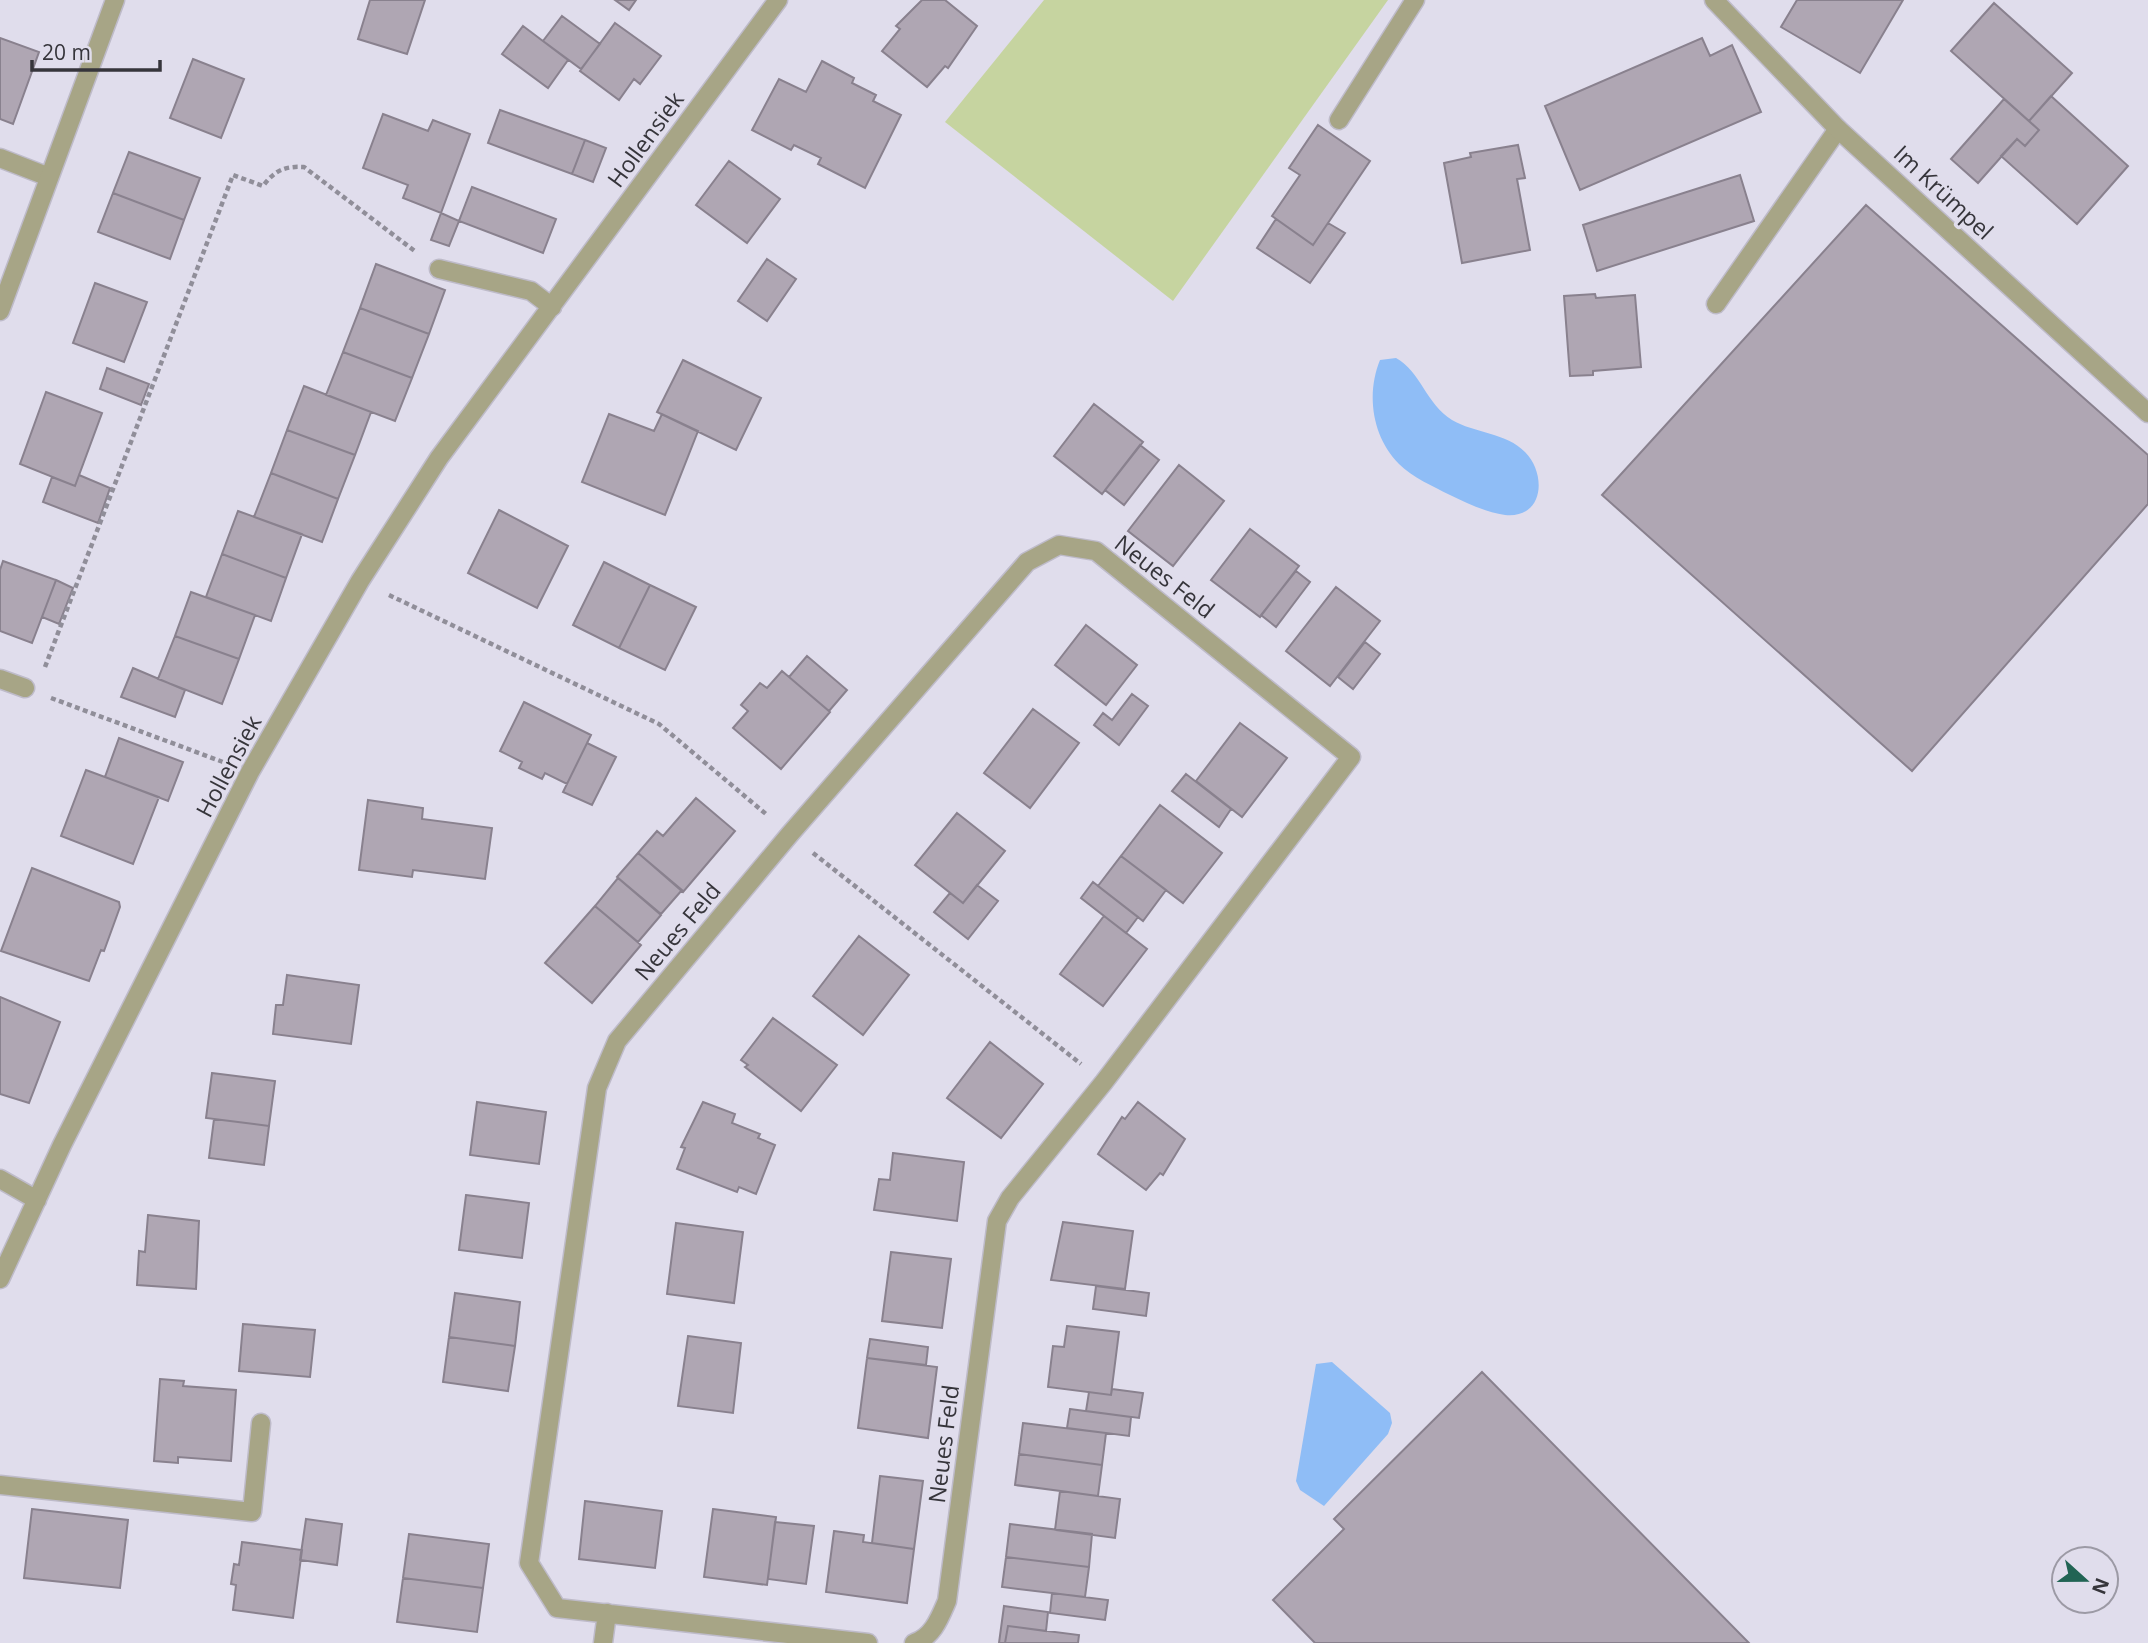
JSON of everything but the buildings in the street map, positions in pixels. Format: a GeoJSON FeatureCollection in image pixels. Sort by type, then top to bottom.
{"type":"FeatureCollection","features":[{"type":"Feature","properties":{"kind":"street"},"geometry":{"type":"LineString","coordinates":[[0,311],[115,0]]}},
{"type":"Feature","properties":{"kind":"street","name":"Hollensiek"},"geometry":{"type":"LineString","coordinates":[[0,1279],[250,772],[360,581],[439,458],[778,0]]}},
{"type":"Feature","properties":{"kind":"street"},"geometry":{"type":"LineString","coordinates":[[1339,120],[1415,0]]}},
{"type":"Feature","properties":{"kind":"street","name":"Im Krümpel"},"geometry":{"type":"LineString","coordinates":[[1714,0],[1838,129],[2148,413]]}},
{"type":"Feature","properties":{"kind":"street"},"geometry":{"type":"LineString","coordinates":[[1716,304],[1838,129]]}},
{"type":"Feature","properties":{"kind":"street"},"geometry":{"type":"LineString","coordinates":[[0,158],[49,177]]}},
{"type":"Feature","properties":{"kind":"street"},"geometry":{"type":"LineString","coordinates":[[439,269],[531,291],[552,307]]}},
{"type":"Feature","properties":{"kind":"street","name":"Neues Feld"},"geometry":{"type":"LineString","coordinates":[[868,1643],[557,1608],[529,1563],[597,1088],[617,1041],[790,834],[1027,562],[1059,545],[1096,551],[1351,757],[1104,1082],[1010,1198],[997,1221],[947,1601],[938,1624],[914,1643]]}},
{"type":"Feature","properties":{"kind":"street"},"geometry":{"type":"LineString","coordinates":[[0,679],[30,690]]}},
{"type":"Feature","properties":{"kind":"street"},"geometry":{"type":"LineString","coordinates":[[0,1179],[37,1200]]}},
{"type":"Feature","properties":{"kind":"street"},"geometry":{"type":"LineString","coordinates":[[0,1485],[252,1511],[261,1423]]}},
{"type":"Feature","properties":{"kind":"street"},"geometry":{"type":"LineString","coordinates":[[603,1643],[607,1613]]}},
{"type":"Feature","properties":{"kind":"path"},"geometry":{"type":"LineString","coordinates":[[250,772],[30,690],[233,175],[263,186],[272,174],[287,166],[304,167],[439,269]]}},
{"type":"Feature","properties":{"kind":"path"},"geometry":{"type":"LineString","coordinates":[[360,581],[659,724],[790,834],[1104,1082]]}},
{"type":"Feature","properties":{"kind":"green space"},"geometry":{"type":"Polygon","coordinates":[[[1044,0],[1388,0],[1173,301],[945,122],[1044,0]]]}},
{"type":"Feature","properties":{"kind":"water"},"geometry":{"type":"Polygon","coordinates":[[[1396,358],[1412,371],[1436,406],[1452,420],[1500,437],[1525,452],[1537,472],[1539,483],[1534,503],[1528,510],[1505,515],[1483,509],[1430,485],[1399,464],[1377,428],[1373,401],[1373,387],[1380,360],[1396,358]]]}},
{"type":"Feature","properties":{"kind":"water"},"geometry":{"type":"Polygon","coordinates":[[[1332,1362],[1390,1413],[1392,1423],[1388,1434],[1324,1506],[1300,1490],[1296,1481],[1316,1364],[1332,1362]]]}}]}
